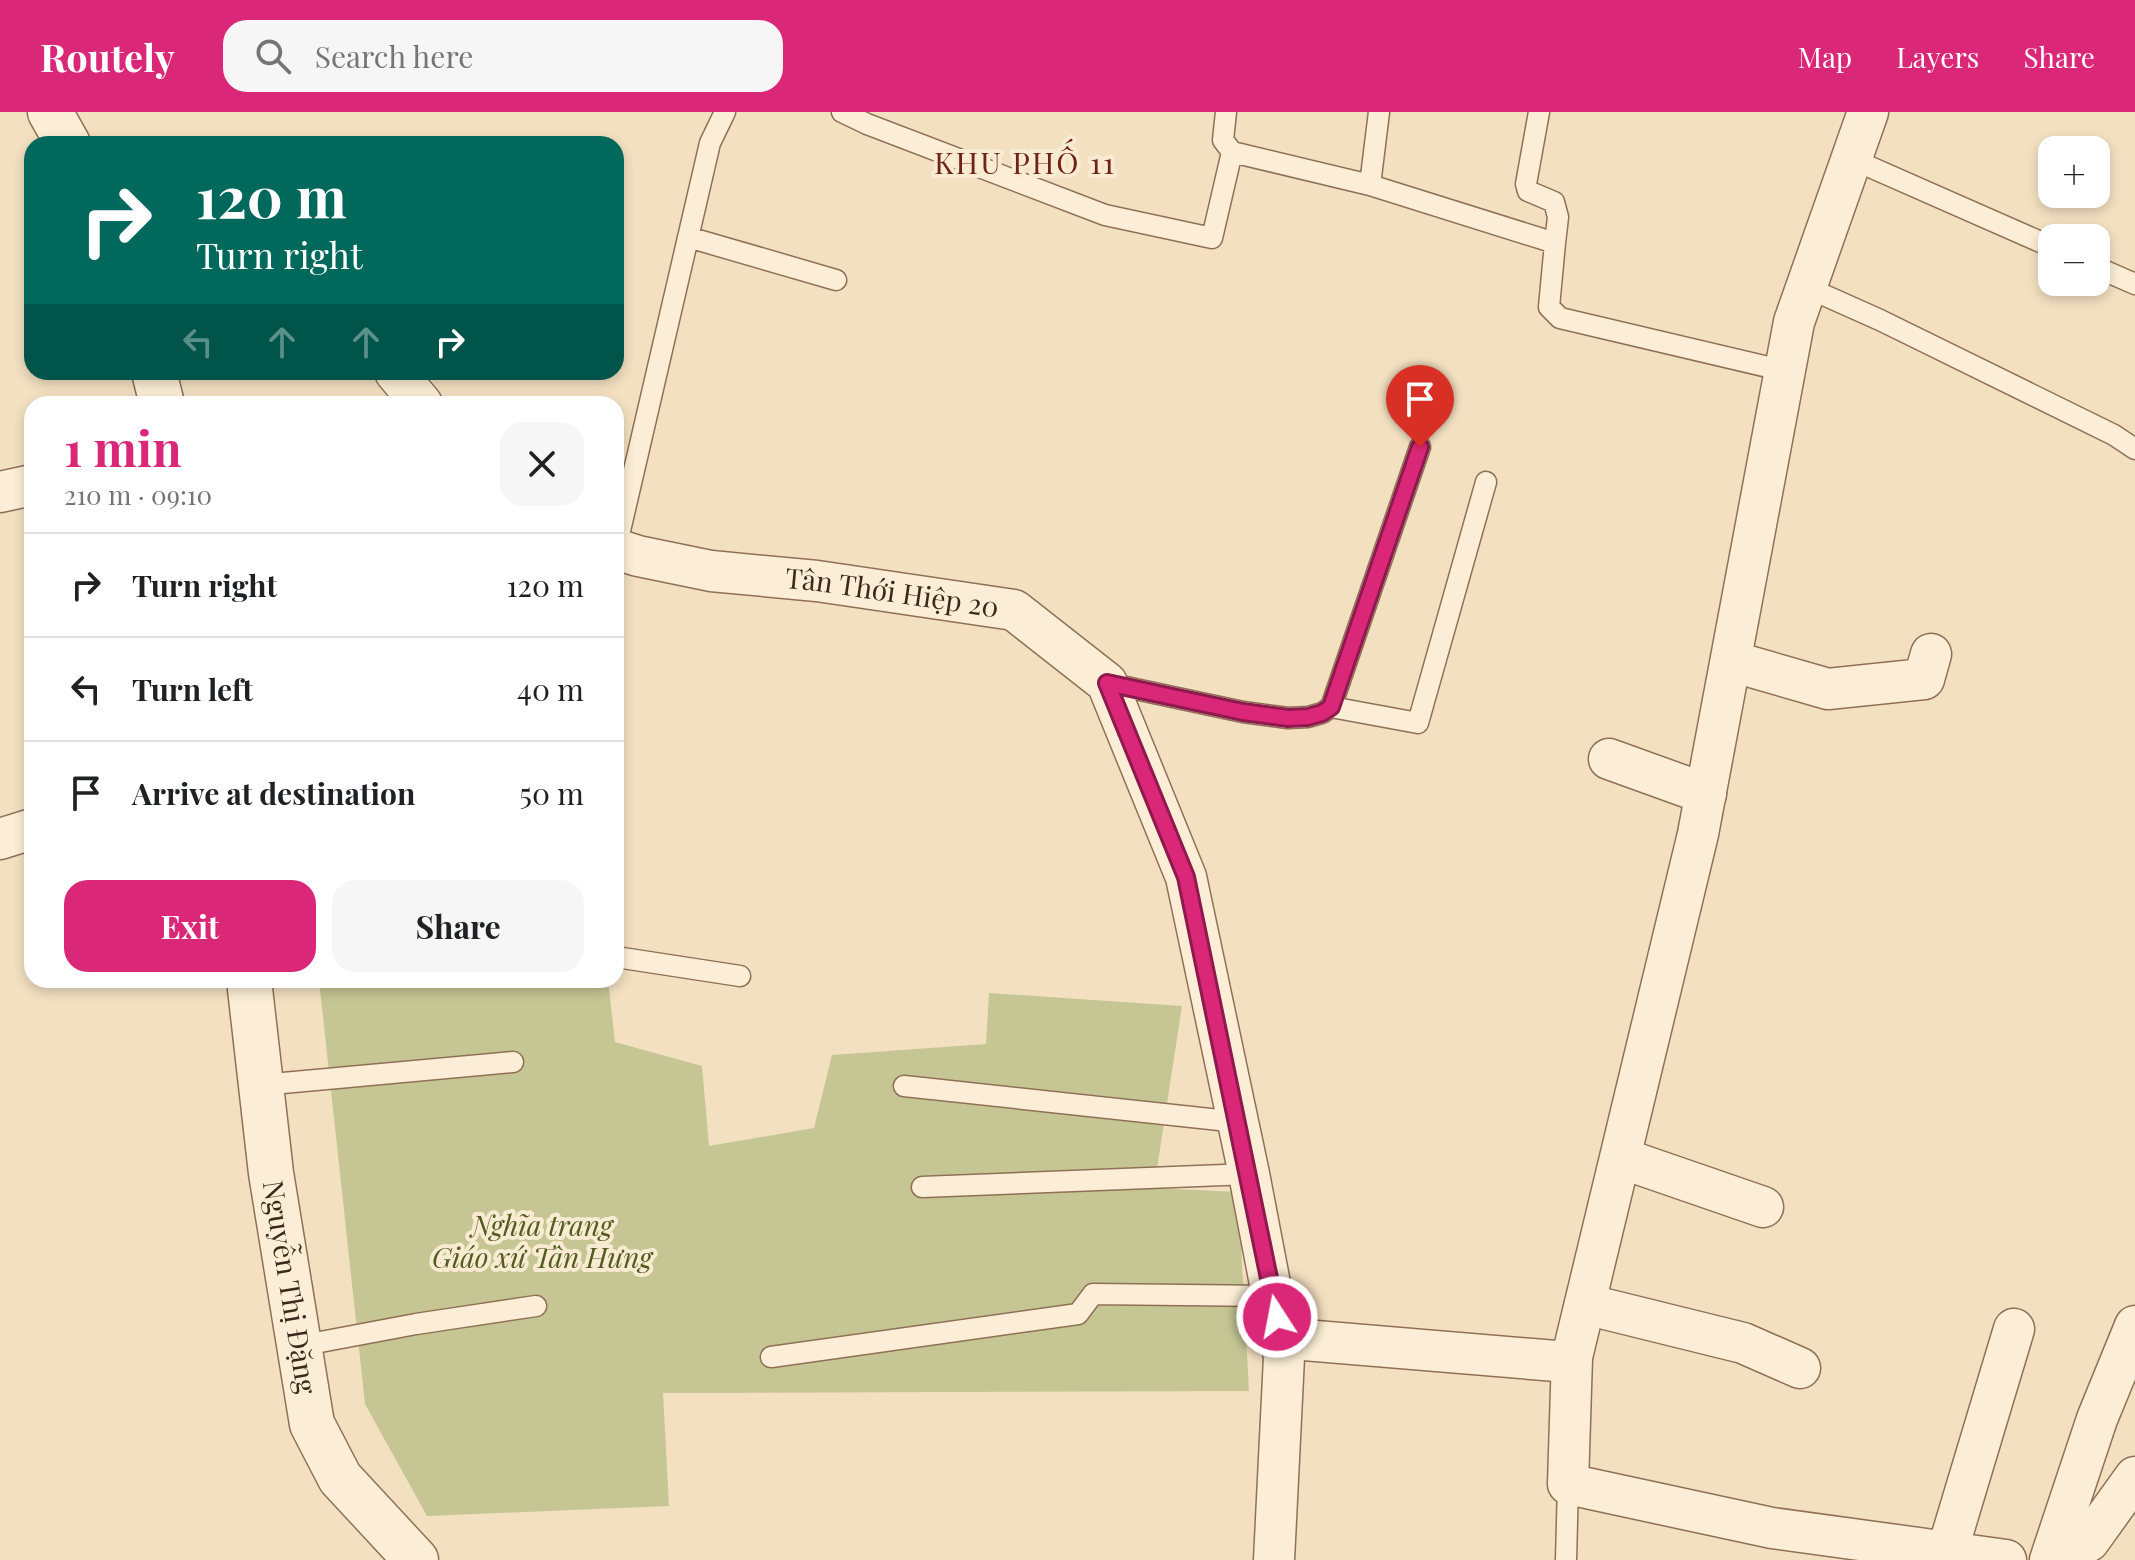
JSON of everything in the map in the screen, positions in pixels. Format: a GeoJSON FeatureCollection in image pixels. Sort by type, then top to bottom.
{"type":"FeatureCollection","features":[{"type":"Feature","properties":{"kind":"street"},"geometry":{"type":"LineString","coordinates":[[1868,112],[1794,322],[1706,794],[1572,1357],[1568,1484],[1772,1528],[2006,1560]]}},
{"type":"Feature","properties":{"kind":"street"},"geometry":{"type":"LineString","coordinates":[[402,380],[415,396]]}},
{"type":"Feature","properties":{"kind":"street"},"geometry":{"type":"LineString","coordinates":[[0,492],[24,487]]}},
{"type":"Feature","properties":{"kind":"street","name":"Tân Thới Hiệp 20"},"geometry":{"type":"LineString","coordinates":[[624,552],[711,571],[817,581],[1014,610],[1107,683],[1186,877],[1273,1296],[1284,1357],[1274,1560]]}},
{"type":"Feature","properties":{"kind":"street"},"geometry":{"type":"LineString","coordinates":[[1731,661],[1828,689],[1924,679],[1931,654]]}},
{"type":"Feature","properties":{"kind":"street"},"geometry":{"type":"LineString","coordinates":[[1609,759],[1706,794]]}},
{"type":"Feature","properties":{"kind":"street"},"geometry":{"type":"LineString","coordinates":[[0,839],[24,832]]}},
{"type":"Feature","properties":{"kind":"street","name":"Nguyễn Thị Đặng"},"geometry":{"type":"LineString","coordinates":[[250,988],[271,1173],[312,1424],[340,1478],[416,1560]]}},
{"type":"Feature","properties":{"kind":"street"},"geometry":{"type":"LineString","coordinates":[[1621,1158],[1763,1207]]}},
{"type":"Feature","properties":{"kind":"street"},"geometry":{"type":"LineString","coordinates":[[1585,1304],[1743,1343],[1800,1368]]}},
{"type":"Feature","properties":{"kind":"street"},"geometry":{"type":"LineString","coordinates":[[2050,1560],[2097,1419],[2135,1326]]}},
{"type":"Feature","properties":{"kind":"street"},"geometry":{"type":"LineString","coordinates":[[1947,1552],[2014,1329]]}},
{"type":"Feature","properties":{"kind":"street"},"geometry":{"type":"LineString","coordinates":[[1280,1338],[1556,1361],[1572,1357]]}},
{"type":"Feature","properties":{"kind":"street"},"geometry":{"type":"LineString","coordinates":[[2058,1560],[2089,1541],[2135,1477]]}},
{"type":"Feature","properties":{"kind":"lane"},"geometry":{"type":"LineString","coordinates":[[624,514],[710,143],[725,112]]}},
{"type":"Feature","properties":{"kind":"lane"},"geometry":{"type":"LineString","coordinates":[[842,112],[1105,215],[1212,238],[1232,152]]}},
{"type":"Feature","properties":{"kind":"lane"},"geometry":{"type":"LineString","coordinates":[[1226,112],[1223,140],[1232,152],[1370,185],[1555,243]]}},
{"type":"Feature","properties":{"kind":"lane"},"geometry":{"type":"LineString","coordinates":[[1370,185],[1379,112]]}},
{"type":"Feature","properties":{"kind":"lane"},"geometry":{"type":"LineString","coordinates":[[1539,112],[1526,184],[1528,191],[1554,202],[1558,217],[1549,307],[1560,318],[1785,371]]}},
{"type":"Feature","properties":{"kind":"lane"},"geometry":{"type":"LineString","coordinates":[[1852,159],[2038,241]]}},
{"type":"Feature","properties":{"kind":"lane"},"geometry":{"type":"LineString","coordinates":[[688,237],[836,280]]}},
{"type":"Feature","properties":{"kind":"lane"},"geometry":{"type":"LineString","coordinates":[[2110,273],[2135,284]]}},
{"type":"Feature","properties":{"kind":"lane"},"geometry":{"type":"LineString","coordinates":[[1806,287],[2101,428],[2135,449]]}},
{"type":"Feature","properties":{"kind":"lane"},"geometry":{"type":"LineString","coordinates":[[1107,683],[1243,712],[1288,718],[1308,717],[1331,707],[1420,447]]}},
{"type":"Feature","properties":{"kind":"lane"},"geometry":{"type":"LineString","coordinates":[[1331,707],[1418,723],[1486,482]]}},
{"type":"Feature","properties":{"kind":"lane"},"geometry":{"type":"LineString","coordinates":[[624,958],[740,976]]}},
{"type":"Feature","properties":{"kind":"lane"},"geometry":{"type":"LineString","coordinates":[[261,1085],[513,1062]]}},
{"type":"Feature","properties":{"kind":"lane"},"geometry":{"type":"LineString","coordinates":[[904,1086],[1238,1122]]}},
{"type":"Feature","properties":{"kind":"lane"},"geometry":{"type":"LineString","coordinates":[[922,1187],[1249,1174]]}},
{"type":"Feature","properties":{"kind":"lane"},"geometry":{"type":"LineString","coordinates":[[771,1357],[1078,1314],[1093,1294],[1273,1296]]}},
{"type":"Feature","properties":{"kind":"lane"},"geometry":{"type":"LineString","coordinates":[[299,1346],[536,1306]]}},
{"type":"Feature","properties":{"kind":"lane"},"geometry":{"type":"LineString","coordinates":[[1566,1560],[1568,1484]]}},
{"type":"Feature","properties":{"kind":"green space","name":"Nghĩa trang Giáo xứ Tân Hưng"},"geometry":{"type":"Polygon","coordinates":[[[320,988],[609,988],[615,1042],[702,1066],[709,1146],[814,1128],[832,1055],[986,1044],[989,993],[1182,1006],[1154,1188],[1238,1192],[1249,1391],[663,1393],[669,1506],[427,1516],[365,1404],[320,988]]]}},
{"type":"Feature","properties":{"kind":"district","name":"KHU PHỐ 11"},"geometry":{"type":"Point","coordinates":[1025,164]}},
{"type":"Feature","properties":{"kind":"route"},"geometry":{"type":"LineString","coordinates":[[1277,1317],[1186,877],[1107,683],[1243,712],[1288,718],[1308,717],[1331,707],[1420,447]]}}]}
